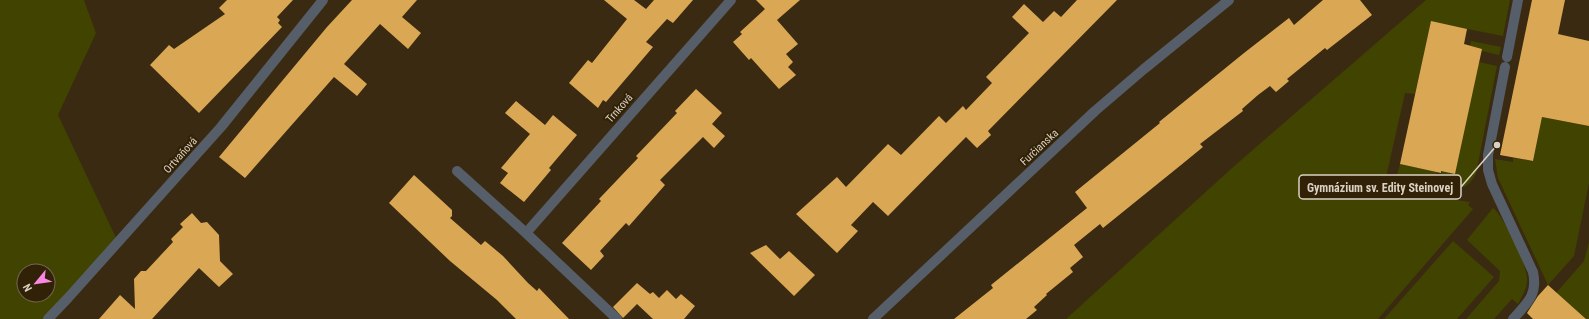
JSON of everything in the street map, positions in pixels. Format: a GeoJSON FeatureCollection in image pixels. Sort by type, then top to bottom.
{"type":"FeatureCollection","features":[{"type":"Feature","properties":{"kind":"street","name":"Ortvaňová"},"geometry":{"type":"LineString","coordinates":[[48,319],[221,127],[323,0]]}},
{"type":"Feature","properties":{"kind":"street","name":"Trnková"},"geometry":{"type":"LineString","coordinates":[[526,232],[731,0]]}},
{"type":"Feature","properties":{"kind":"street","name":"Furčianska"},"geometry":{"type":"LineString","coordinates":[[873,319],[1095,111],[1229,0]]}},
{"type":"Feature","properties":{"kind":"street"},"geometry":{"type":"LineString","coordinates":[[1507,56],[1518,0]]}},
{"type":"Feature","properties":{"kind":"street"},"geometry":{"type":"LineString","coordinates":[[1505,67],[1488,155],[1488,170],[1495,193],[1533,272],[1535,280],[1531,298],[1514,319]]}},
{"type":"Feature","properties":{"kind":"street"},"geometry":{"type":"LineString","coordinates":[[457,171],[526,232],[617,319]]}},
{"type":"Feature","properties":{"kind":"shaded area"},"geometry":{"type":"Polygon","coordinates":[[[0,0],[84,0],[96,33],[58,115],[117,240],[48,319],[0,319],[0,0]]]}},
{"type":"Feature","properties":{"kind":"shaded area"},"geometry":{"type":"Polygon","coordinates":[[[1426,0],[1510,0],[1503,36],[1431,22],[1415,94],[1405,93],[1387,173],[1388,180],[1391,185],[1380,190],[1382,196],[1394,191],[1470,202],[1468,205],[1473,209],[1378,319],[1066,319],[1232,168],[1426,0]]]}},
{"type":"Feature","properties":{"kind":"shaded area"},"geometry":{"type":"Polygon","coordinates":[[[1471,41],[1501,47],[1499,55],[1482,51],[1482,49],[1470,46],[1471,41]]]}},
{"type":"Feature","properties":{"kind":"shaded area"},"geometry":{"type":"Polygon","coordinates":[[[1479,62],[1497,66],[1476,174],[1472,180],[1466,186],[1452,189],[1395,182],[1400,164],[1437,172],[1435,183],[1439,184],[1447,146],[1479,62]]]}},
{"type":"Feature","properties":{"kind":"shaded area"},"geometry":{"type":"Polygon","coordinates":[[[1542,117],[1589,126],[1589,183],[1574,256],[1548,285],[1498,178],[1495,159],[1513,162],[1513,158],[1533,161],[1542,117]]]}},
{"type":"Feature","properties":{"kind":"shaded area"},"geometry":{"type":"Polygon","coordinates":[[[1493,208],[1503,220],[1519,252],[1526,272],[1527,285],[1518,304],[1512,299],[1494,319],[1466,319],[1499,281],[1500,271],[1467,240],[1493,208]]]}},
{"type":"Feature","properties":{"kind":"shaded area"},"geometry":{"type":"Polygon","coordinates":[[[1453,241],[1494,277],[1457,319],[1384,319],[1453,241]]]}},
{"type":"Feature","properties":{"kind":"shaded area"},"geometry":{"type":"Polygon","coordinates":[[[1589,242],[1589,319],[1586,319],[1556,293],[1584,261],[1589,242]]]}},
{"type":"Feature","properties":{"kind":"building"},"geometry":{"type":"Polygon","coordinates":[[[227,0],[293,0],[277,17],[280,20],[278,23],[282,27],[199,113],[150,65],[169,45],[174,49],[225,14],[219,8],[227,0]]]}},
{"type":"Feature","properties":{"kind":"building"},"geometry":{"type":"Polygon","coordinates":[[[352,0],[417,0],[402,17],[421,33],[408,49],[380,24],[344,64],[367,84],[357,96],[334,77],[245,178],[219,157],[327,27],[352,0]]]}},
{"type":"Feature","properties":{"kind":"building"},"geometry":{"type":"Polygon","coordinates":[[[604,0],[634,0],[646,9],[654,0],[693,0],[673,23],[667,19],[646,42],[653,47],[606,102],[603,100],[598,108],[569,83],[588,60],[592,63],[627,19],[604,0]]]}},
{"type":"Feature","properties":{"kind":"building"},"geometry":{"type":"Polygon","coordinates":[[[756,0],[800,0],[777,20],[798,44],[786,54],[793,62],[788,67],[796,75],[779,89],[751,58],[749,60],[733,42],[742,34],[740,32],[765,9],[756,0]]]}},
{"type":"Feature","properties":{"kind":"building"},"geometry":{"type":"Polygon","coordinates":[[[1077,0],[1117,0],[988,131],[991,135],[977,148],[966,137],[888,216],[873,202],[851,225],[858,231],[837,253],[796,214],[837,177],[846,187],[888,144],[901,155],[939,116],[946,123],[963,106],[966,110],[992,83],[986,77],[1029,33],[1012,17],[1024,4],[1043,22],[1054,11],[1061,17],[1077,0]]]}},
{"type":"Feature","properties":{"kind":"building"},"geometry":{"type":"Polygon","coordinates":[[[1323,0],[1360,0],[1372,15],[1327,50],[1325,48],[1287,79],[1289,81],[1276,92],[1270,86],[1258,95],[1242,109],[1243,111],[1200,144],[1203,147],[1181,165],[1103,228],[1100,224],[1074,245],[1083,257],[1070,268],[1073,272],[1046,294],[1047,295],[1034,307],[1037,310],[1026,319],[954,319],[993,288],[991,285],[1087,208],[1075,192],[1160,123],[1159,122],[1289,18],[1294,25],[1323,0]]]}},
{"type":"Feature","properties":{"kind":"building"},"geometry":{"type":"Polygon","coordinates":[[[1532,0],[1565,0],[1558,34],[1589,41],[1589,126],[1542,117],[1533,161],[1500,155],[1532,0]]]}},
{"type":"Feature","properties":{"kind":"building"},"geometry":{"type":"Polygon","coordinates":[[[1431,21],[1467,29],[1464,44],[1482,49],[1455,174],[1441,171],[1441,173],[1400,164],[1431,21]]]}},
{"type":"Feature","properties":{"kind":"building"},"geometry":{"type":"Polygon","coordinates":[[[696,89],[722,113],[712,124],[725,136],[714,148],[703,137],[660,180],[665,185],[629,226],[626,223],[600,251],[604,256],[591,270],[562,243],[601,201],[599,199],[638,158],[636,156],[677,113],[675,111],[696,89]]]}},
{"type":"Feature","properties":{"kind":"building"},"geometry":{"type":"Polygon","coordinates":[[[516,101],[545,125],[553,115],[577,135],[549,168],[551,170],[524,202],[500,183],[508,173],[501,168],[530,134],[505,113],[516,101]]]}},
{"type":"Feature","properties":{"kind":"building"},"geometry":{"type":"Polygon","coordinates":[[[414,175],[452,210],[452,216],[450,218],[481,245],[485,241],[503,256],[528,283],[537,291],[539,288],[569,319],[516,319],[497,300],[450,261],[389,203],[414,175]]]}},
{"type":"Feature","properties":{"kind":"building"},"geometry":{"type":"Polygon","coordinates":[[[192,213],[201,223],[207,222],[219,235],[220,261],[233,274],[219,287],[199,268],[152,319],[99,319],[120,295],[135,309],[134,279],[141,271],[146,271],[173,242],[171,239],[183,227],[180,224],[192,213]]]}},
{"type":"Feature","properties":{"kind":"building"},"geometry":{"type":"Polygon","coordinates":[[[766,245],[780,259],[789,251],[815,275],[794,296],[750,253],[766,245]]]}},
{"type":"Feature","properties":{"kind":"building"},"geometry":{"type":"Polygon","coordinates":[[[637,283],[650,294],[653,292],[659,298],[667,290],[676,299],[681,294],[695,306],[684,319],[653,319],[637,304],[623,318],[613,307],[637,283]]]}},
{"type":"Feature","properties":{"kind":"building"},"geometry":{"type":"Polygon","coordinates":[[[1548,285],[1586,319],[1533,319],[1527,313],[1538,296],[1548,285]]]}},
{"type":"Feature","properties":{"kind":"place","name":"Gymnázium sv. Edity Steinovej"},"geometry":{"type":"Point","coordinates":[1497,145]}}]}
